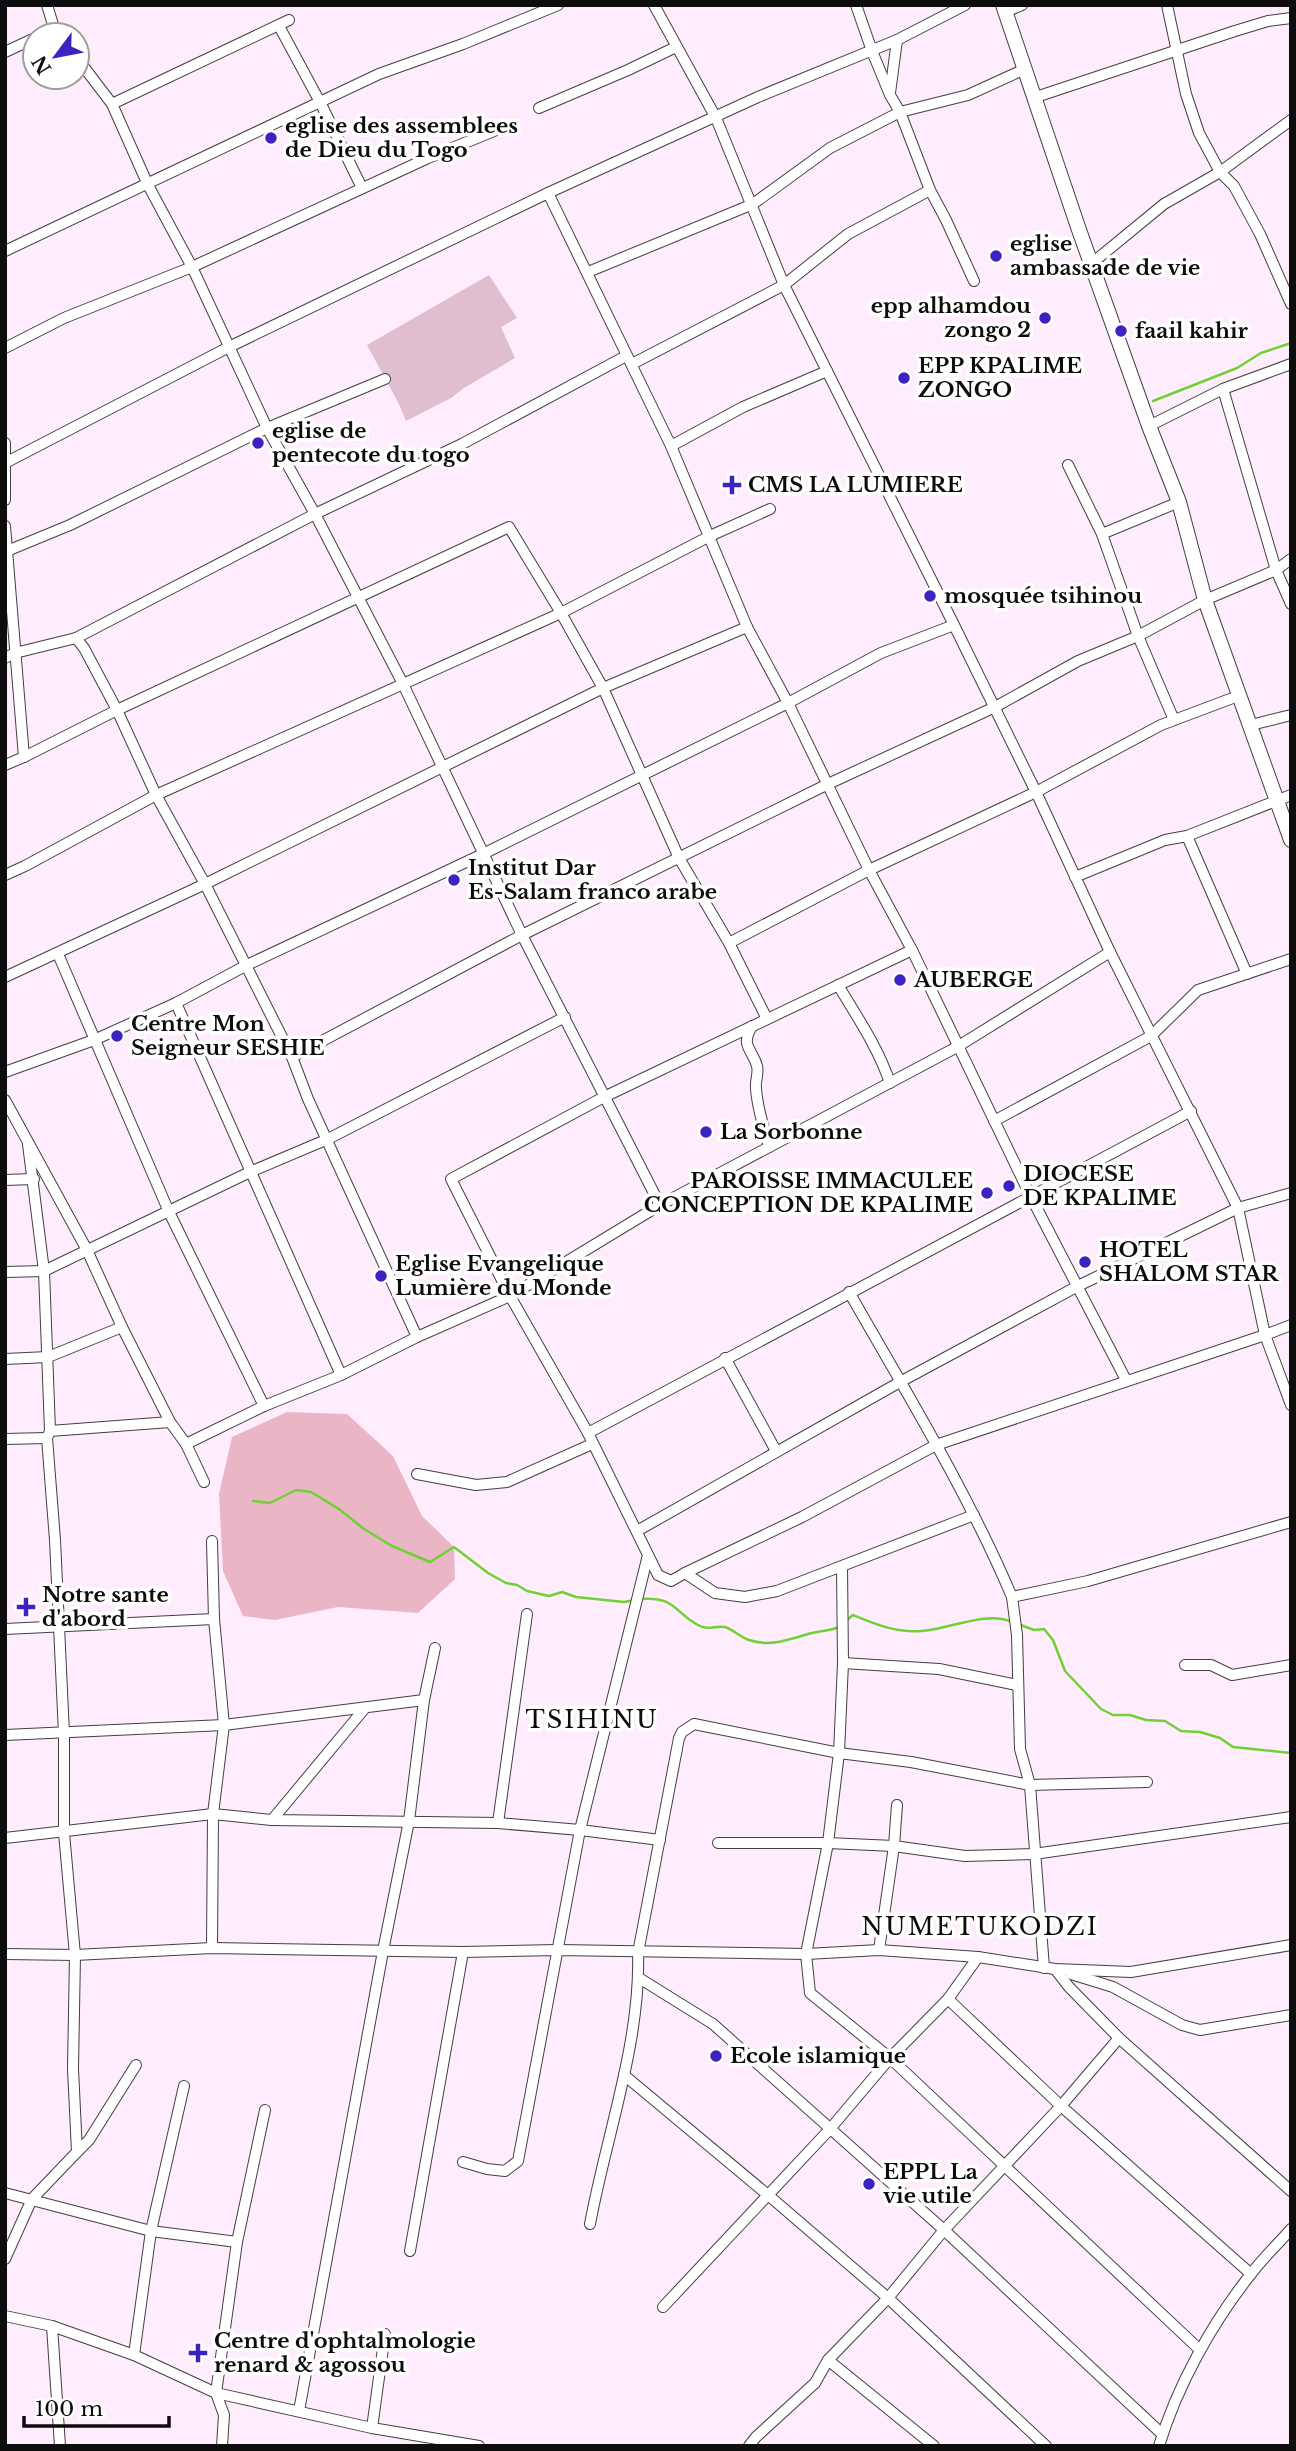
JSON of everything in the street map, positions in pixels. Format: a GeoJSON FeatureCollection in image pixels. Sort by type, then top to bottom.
{"type":"FeatureCollection","features":[{"type":"Feature","properties":{"kind":"street"},"geometry":{"type":"LineString","coordinates":[[5,251],[321,104],[379,74],[463,44],[558,5]]}},
{"type":"Feature","properties":{"kind":"street"},"geometry":{"type":"LineString","coordinates":[[856,5],[872,51],[900,112],[930,190],[974,281]]}},
{"type":"Feature","properties":{"kind":"street"},"geometry":{"type":"LineString","coordinates":[[6,463],[229,347],[548,193],[758,97],[897,40],[965,5]]}},
{"type":"Feature","properties":{"kind":"street"},"geometry":{"type":"LineString","coordinates":[[1022,5],[1004,9],[1091,264],[1179,502],[1205,600],[1291,840]]}},
{"type":"Feature","properties":{"kind":"street"},"geometry":{"type":"LineString","coordinates":[[1167,5],[1199,133],[1220,172],[1234,186],[1260,234],[1291,304]]}},
{"type":"Feature","properties":{"kind":"street"},"geometry":{"type":"LineString","coordinates":[[655,6],[716,118],[784,285],[995,707],[1110,952],[1238,1208],[1265,1335],[1291,1405]]}},
{"type":"Feature","properties":{"kind":"street"},"geometry":{"type":"LineString","coordinates":[[1033,98],[1235,31],[1291,18]]}},
{"type":"Feature","properties":{"kind":"street"},"geometry":{"type":"LineString","coordinates":[[112,104],[284,23],[362,188]]}},
{"type":"Feature","properties":{"kind":"street"},"geometry":{"type":"LineString","coordinates":[[890,95],[897,40]]}},
{"type":"Feature","properties":{"kind":"street"},"geometry":{"type":"LineString","coordinates":[[5,52],[21,45]]}},
{"type":"Feature","properties":{"kind":"street"},"geometry":{"type":"LineString","coordinates":[[539,108],[628,71],[676,47]]}},
{"type":"Feature","properties":{"kind":"street"},"geometry":{"type":"LineString","coordinates":[[588,272],[752,204],[830,148],[900,112],[968,95],[1025,69]]}},
{"type":"Feature","properties":{"kind":"street"},"geometry":{"type":"LineString","coordinates":[[91,76],[112,104],[148,185],[192,267],[267,428],[403,684],[522,935],[660,1205]]}},
{"type":"Feature","properties":{"kind":"street"},"geometry":{"type":"LineString","coordinates":[[1091,264],[1164,204],[1220,172],[1291,120]]}},
{"type":"Feature","properties":{"kind":"street"},"geometry":{"type":"LineString","coordinates":[[5,348],[64,318],[192,267],[362,188],[506,126]]}},
{"type":"Feature","properties":{"kind":"street"},"geometry":{"type":"LineString","coordinates":[[10,655],[76,638],[315,514],[784,285],[848,234],[930,190]]}},
{"type":"Feature","properties":{"kind":"street"},"geometry":{"type":"LineString","coordinates":[[548,193],[671,446],[747,627],[912,950],[1031,1197],[1126,1380]]}},
{"type":"Feature","properties":{"kind":"street"},"geometry":{"type":"LineString","coordinates":[[1149,426],[1223,389],[1291,364]]}},
{"type":"Feature","properties":{"kind":"street"},"geometry":{"type":"LineString","coordinates":[[671,446],[743,407],[827,371]]}},
{"type":"Feature","properties":{"kind":"street"},"geometry":{"type":"LineString","coordinates":[[7,559],[267,428],[385,379]]}},
{"type":"Feature","properties":{"kind":"street"},"geometry":{"type":"LineString","coordinates":[[1223,389],[1276,570],[1291,604]]}},
{"type":"Feature","properties":{"kind":"street"},"geometry":{"type":"LineString","coordinates":[[5,443],[5,500]]}},
{"type":"Feature","properties":{"kind":"street"},"geometry":{"type":"LineString","coordinates":[[1068,465],[1102,534],[1138,636],[1174,720]]}},
{"type":"Feature","properties":{"kind":"street"},"geometry":{"type":"LineString","coordinates":[[1102,534],[1179,502]]}},
{"type":"Feature","properties":{"kind":"street"},"geometry":{"type":"LineString","coordinates":[[5,875],[156,795],[561,612],[710,536],[771,509]]}},
{"type":"Feature","properties":{"kind":"street"},"geometry":{"type":"LineString","coordinates":[[5,526],[10,655],[24,757]]}},
{"type":"Feature","properties":{"kind":"street"},"geometry":{"type":"LineString","coordinates":[[5,765],[509,527],[603,688],[679,858],[729,943],[767,1019]]}},
{"type":"Feature","properties":{"kind":"street"},"geometry":{"type":"LineString","coordinates":[[292,1057],[522,935],[828,784],[995,707],[1078,661],[1138,636],[1205,600],[1276,570],[1291,559]]}},
{"type":"Feature","properties":{"kind":"street"},"geometry":{"type":"LineString","coordinates":[[5,1072],[94,1040],[176,1003],[247,965],[483,854],[788,703],[881,653],[954,625]]}},
{"type":"Feature","properties":{"kind":"street"},"geometry":{"type":"LineString","coordinates":[[5,977],[205,884],[603,688],[747,627]]}},
{"type":"Feature","properties":{"kind":"street"},"geometry":{"type":"LineString","coordinates":[[76,638],[117,710],[156,795],[205,884],[292,1057],[308,1099],[417,1337]]}},
{"type":"Feature","properties":{"kind":"street"},"geometry":{"type":"LineString","coordinates":[[729,943],[869,870],[1036,792],[1174,720],[1238,696]]}},
{"type":"Feature","properties":{"kind":"street"},"geometry":{"type":"LineString","coordinates":[[1251,725],[1291,715]]}},
{"type":"Feature","properties":{"kind":"street"},"geometry":{"type":"LineString","coordinates":[[1075,877],[1165,840],[1187,836],[1291,795]]}},
{"type":"Feature","properties":{"kind":"street"},"geometry":{"type":"LineString","coordinates":[[1187,836],[1247,974]]}},
{"type":"Feature","properties":{"kind":"street"},"geometry":{"type":"LineString","coordinates":[[912,950],[604,1097],[451,1179],[510,1296],[587,1433],[658,1575],[671,1581],[802,1517],[936,1445],[1291,1325]]}},
{"type":"Feature","properties":{"kind":"street"},"geometry":{"type":"LineString","coordinates":[[186,1444],[264,1406],[341,1375],[417,1337],[510,1296],[660,1205],[957,1046],[1110,952]]}},
{"type":"Feature","properties":{"kind":"street"},"geometry":{"type":"LineString","coordinates":[[58,954],[169,1212],[264,1406]]}},
{"type":"Feature","properties":{"kind":"street"},"geometry":{"type":"LineString","coordinates":[[994,1121],[1151,1036],[1198,990],[1291,959]]}},
{"type":"Feature","properties":{"kind":"street"},"geometry":{"type":"LineString","coordinates":[[838,985],[863,1023],[890,1083]]}},
{"type":"Feature","properties":{"kind":"street"},"geometry":{"type":"LineString","coordinates":[[176,1003],[341,1375]]}},
{"type":"Feature","properties":{"kind":"street"},"geometry":{"type":"LineString","coordinates":[[5,1272],[44,1271],[250,1172],[328,1139],[565,1017]]}},
{"type":"Feature","properties":{"kind":"street"},"geometry":{"type":"LineString","coordinates":[[752,1026],[746,1039],[758,1069],[755,1084],[757,1102],[769,1147]]}},
{"type":"Feature","properties":{"kind":"street"},"geometry":{"type":"LineString","coordinates":[[5,1100],[87,1250],[122,1327],[204,1482]]}},
{"type":"Feature","properties":{"kind":"street"},"geometry":{"type":"LineString","coordinates":[[587,1433],[1191,1111]]}},
{"type":"Feature","properties":{"kind":"street"},"geometry":{"type":"LineString","coordinates":[[28,1144],[44,1271],[48,1434],[64,1734],[64,1833],[75,1955],[74,2068],[78,2151]]}},
{"type":"Feature","properties":{"kind":"street"},"geometry":{"type":"LineString","coordinates":[[5,1180],[34,1179]]}},
{"type":"Feature","properties":{"kind":"street"},"geometry":{"type":"LineString","coordinates":[[637,1531],[900,1382],[1078,1286],[1238,1208],[1291,1193]]}},
{"type":"Feature","properties":{"kind":"street"},"geometry":{"type":"LineString","coordinates":[[849,1292],[974,1515],[1012,1597],[1017,1635],[1020,1749],[1030,1785],[1034,1854],[1049,1968],[1119,2038],[1291,2190]]}},
{"type":"Feature","properties":{"kind":"street"},"geometry":{"type":"LineString","coordinates":[[5,1359],[48,1357],[122,1327]]}},
{"type":"Feature","properties":{"kind":"street"},"geometry":{"type":"LineString","coordinates":[[725,1359],[776,1451]]}},
{"type":"Feature","properties":{"kind":"street"},"geometry":{"type":"LineString","coordinates":[[5,1438],[170,1422]]}},
{"type":"Feature","properties":{"kind":"street"},"geometry":{"type":"LineString","coordinates":[[417,1474],[475,1485],[507,1482],[592,1444]]}},
{"type":"Feature","properties":{"kind":"street"},"geometry":{"type":"LineString","coordinates":[[685,1573],[715,1592],[745,1597],[778,1591],[974,1515]]}},
{"type":"Feature","properties":{"kind":"street"},"geometry":{"type":"LineString","coordinates":[[1012,1597],[1088,1581],[1291,1522]]}},
{"type":"Feature","properties":{"kind":"street"},"geometry":{"type":"LineString","coordinates":[[212,1541],[214,1619],[224,1725],[213,1814],[212,1948]]}},
{"type":"Feature","properties":{"kind":"street"},"geometry":{"type":"LineString","coordinates":[[463,2162],[505,2171],[518,2161],[580,1830],[648,1555]]}},
{"type":"Feature","properties":{"kind":"street"},"geometry":{"type":"LineString","coordinates":[[842,1567],[843,1663],[839,1752],[828,1843],[806,1954],[810,1993],[890,2058],[1200,2350]]}},
{"type":"Feature","properties":{"kind":"street"},"geometry":{"type":"LineString","coordinates":[[498,1823],[527,1614]]}},
{"type":"Feature","properties":{"kind":"street"},"geometry":{"type":"LineString","coordinates":[[5,1629],[214,1619]]}},
{"type":"Feature","properties":{"kind":"street"},"geometry":{"type":"LineString","coordinates":[[299,2412],[409,1821],[424,1700],[435,1648]]}},
{"type":"Feature","properties":{"kind":"street"},"geometry":{"type":"LineString","coordinates":[[843,1663],[939,1669],[1017,1685]]}},
{"type":"Feature","properties":{"kind":"street"},"geometry":{"type":"LineString","coordinates":[[1185,1665],[1211,1665],[1232,1675],[1291,1665]]}},
{"type":"Feature","properties":{"kind":"street"},"geometry":{"type":"LineString","coordinates":[[5,1735],[224,1725],[424,1700]]}},
{"type":"Feature","properties":{"kind":"street"},"geometry":{"type":"LineString","coordinates":[[272,1820],[365,1708]]}},
{"type":"Feature","properties":{"kind":"street"},"geometry":{"type":"LineString","coordinates":[[590,2224],[624,2075],[639,1978],[638,1953],[679,1738],[688,1727],[694,1724],[1030,1785],[1147,1782]]}},
{"type":"Feature","properties":{"kind":"street"},"geometry":{"type":"LineString","coordinates":[[880,1950],[897,1805]]}},
{"type":"Feature","properties":{"kind":"street"},"geometry":{"type":"LineString","coordinates":[[5,1838],[213,1814],[272,1820],[498,1823],[660,1840]]}},
{"type":"Feature","properties":{"kind":"street"},"geometry":{"type":"LineString","coordinates":[[718,1843],[894,1846],[965,1856],[1034,1854],[1291,1817]]}},
{"type":"Feature","properties":{"kind":"street"},"geometry":{"type":"LineString","coordinates":[[5,1954],[75,1955],[212,1948],[806,1954],[880,1950],[978,1957],[1049,1968],[1131,1972],[1291,1945]]}},
{"type":"Feature","properties":{"kind":"street"},"geometry":{"type":"LineString","coordinates":[[410,2251],[463,1952]]}},
{"type":"Feature","properties":{"kind":"street"},"geometry":{"type":"LineString","coordinates":[[663,2307],[948,1998],[978,1957]]}},
{"type":"Feature","properties":{"kind":"street"},"geometry":{"type":"LineString","coordinates":[[1049,1968],[1113,1987],[1182,2025],[1200,2030],[1291,2015]]}},
{"type":"Feature","properties":{"kind":"street"},"geometry":{"type":"LineString","coordinates":[[639,1978],[713,2024],[944,2230],[1162,2434]]}},
{"type":"Feature","properties":{"kind":"street"},"geometry":{"type":"LineString","coordinates":[[948,1998],[1061,2106],[1251,2274]]}},
{"type":"Feature","properties":{"kind":"street"},"geometry":{"type":"LineString","coordinates":[[749,2446],[815,2383],[828,2360],[888,2298],[944,2230],[1061,2106],[1119,2038]]}},
{"type":"Feature","properties":{"kind":"street"},"geometry":{"type":"LineString","coordinates":[[5,2259],[32,2199],[89,2140],[136,2065]]}},
{"type":"Feature","properties":{"kind":"street"},"geometry":{"type":"LineString","coordinates":[[624,2075],[888,2298],[1046,2446]]}},
{"type":"Feature","properties":{"kind":"street"},"geometry":{"type":"LineString","coordinates":[[134,2356],[151,2231],[184,2086]]}},
{"type":"Feature","properties":{"kind":"street"},"geometry":{"type":"LineString","coordinates":[[222,2446],[224,2415],[216,2393],[237,2242],[265,2110]]}},
{"type":"Feature","properties":{"kind":"street"},"geometry":{"type":"LineString","coordinates":[[5,2193],[151,2231],[237,2242]]}},
{"type":"Feature","properties":{"kind":"street"},"geometry":{"type":"LineString","coordinates":[[1158,2446],[1200,2350],[1251,2274],[1291,2229]]}},
{"type":"Feature","properties":{"kind":"street"},"geometry":{"type":"LineString","coordinates":[[5,2316],[52,2326],[134,2356],[216,2393],[372,2428],[479,2446]]}},
{"type":"Feature","properties":{"kind":"street"},"geometry":{"type":"LineString","coordinates":[[52,2326],[60,2446]]}},
{"type":"Feature","properties":{"kind":"street"},"geometry":{"type":"LineString","coordinates":[[372,2428],[385,2334]]}},
{"type":"Feature","properties":{"kind":"street"},"geometry":{"type":"LineString","coordinates":[[828,2360],[934,2446]]}},
{"type":"Feature","properties":{"kind":"shaded area"},"geometry":{"type":"Polygon","coordinates":[[[489,275],[517,318],[501,327],[515,358],[451,398],[406,421],[367,345],[489,275]]]}},
{"type":"Feature","properties":{"kind":"shaded area"},"geometry":{"type":"Polygon","coordinates":[[[287,1412],[347,1414],[393,1456],[422,1516],[454,1547],[455,1579],[418,1613],[338,1607],[275,1620],[243,1616],[223,1571],[219,1494],[232,1437],[287,1412]]]}},
{"type":"Feature","properties":{"kind":"waterway"},"geometry":{"type":"LineString","coordinates":[[1153,401],[1237,368],[1261,353],[1291,343]]}},
{"type":"Feature","properties":{"kind":"waterway"},"geometry":{"type":"LineString","coordinates":[[253,1501],[270,1503],[296,1490],[311,1492],[392,1546],[430,1562],[454,1547],[488,1573],[527,1591],[549,1596],[562,1592],[576,1597],[624,1602],[635,1600]]}},
{"type":"Feature","properties":{"kind":"waterway"},"geometry":{"type":"LineString","coordinates":[[641,1599],[668,1603],[702,1627],[725,1627],[746,1639],[764,1643],[779,1642],[839,1627]]}},
{"type":"Feature","properties":{"kind":"waterway"},"geometry":{"type":"LineString","coordinates":[[847,1620],[853,1615],[903,1631],[931,1630],[991,1618],[1012,1622]]}},
{"type":"Feature","properties":{"kind":"waterway"},"geometry":{"type":"LineString","coordinates":[[1018,1624],[1034,1630],[1044,1629],[1053,1640],[1065,1671],[1101,1709],[1113,1715],[1165,1721],[1181,1731],[1200,1732],[1220,1738],[1233,1747],[1291,1753]]}},
{"type":"Feature","properties":{"kind":"place","name":"eglise des assemblees de Dieu du Togo"},"geometry":{"type":"Point","coordinates":[271,138]}},
{"type":"Feature","properties":{"kind":"place","name":"eglise ambassade de vie"},"geometry":{"type":"Point","coordinates":[996,256]}},
{"type":"Feature","properties":{"kind":"place","name":"epp alhamdou zongo 2"},"geometry":{"type":"Point","coordinates":[1045,318]}},
{"type":"Feature","properties":{"kind":"place","name":"faail kahir"},"geometry":{"type":"Point","coordinates":[1121,331]}},
{"type":"Feature","properties":{"kind":"place","name":"EPP KPALIME ZONGO"},"geometry":{"type":"Point","coordinates":[904,378]}},
{"type":"Feature","properties":{"kind":"place","name":"eglise de pentecote du togo"},"geometry":{"type":"Point","coordinates":[258,443]}},
{"type":"Feature","properties":{"kind":"place","name":"CMS LA LUMIERE"},"geometry":{"type":"Point","coordinates":[732,485]}},
{"type":"Feature","properties":{"kind":"place","name":"mosquée tsihinou"},"geometry":{"type":"Point","coordinates":[930,596]}},
{"type":"Feature","properties":{"kind":"place","name":"Institut Dar Es-Salam franco arabe"},"geometry":{"type":"Point","coordinates":[454,880]}},
{"type":"Feature","properties":{"kind":"place","name":"AUBERGE"},"geometry":{"type":"Point","coordinates":[900,980]}},
{"type":"Feature","properties":{"kind":"place","name":"Centre Mon Seigneur SESHIE"},"geometry":{"type":"Point","coordinates":[117,1036]}},
{"type":"Feature","properties":{"kind":"place","name":"La Sorbonne"},"geometry":{"type":"Point","coordinates":[706,1132]}},
{"type":"Feature","properties":{"kind":"place","name":"DIOCESE DE KPALIME"},"geometry":{"type":"Point","coordinates":[1009,1186]}},
{"type":"Feature","properties":{"kind":"place","name":"PAROISSE IMMACULEE CONCEPTION DE KPALIME"},"geometry":{"type":"Point","coordinates":[987,1193]}},
{"type":"Feature","properties":{"kind":"place","name":"HOTEL SHALOM STAR"},"geometry":{"type":"Point","coordinates":[1085,1262]}},
{"type":"Feature","properties":{"kind":"place","name":"Eglise Evangelique Lumière du Monde"},"geometry":{"type":"Point","coordinates":[381,1276]}},
{"type":"Feature","properties":{"kind":"place","name":"Notre sante d'abord"},"geometry":{"type":"Point","coordinates":[26,1607]}},
{"type":"Feature","properties":{"kind":"place","name":"Ecole islamique"},"geometry":{"type":"Point","coordinates":[716,2056]}},
{"type":"Feature","properties":{"kind":"place","name":"EPPL La vie utile"},"geometry":{"type":"Point","coordinates":[869,2184]}},
{"type":"Feature","properties":{"kind":"place","name":"Centre d'ophtalmologie renard & agossou"},"geometry":{"type":"Point","coordinates":[198,2353]}},
{"type":"Feature","properties":{"kind":"district","name":"TSIHINU"},"geometry":{"type":"Point","coordinates":[592,1720]}},
{"type":"Feature","properties":{"kind":"district","name":"NUMETUKODZI"},"geometry":{"type":"Point","coordinates":[980,1927]}}]}
